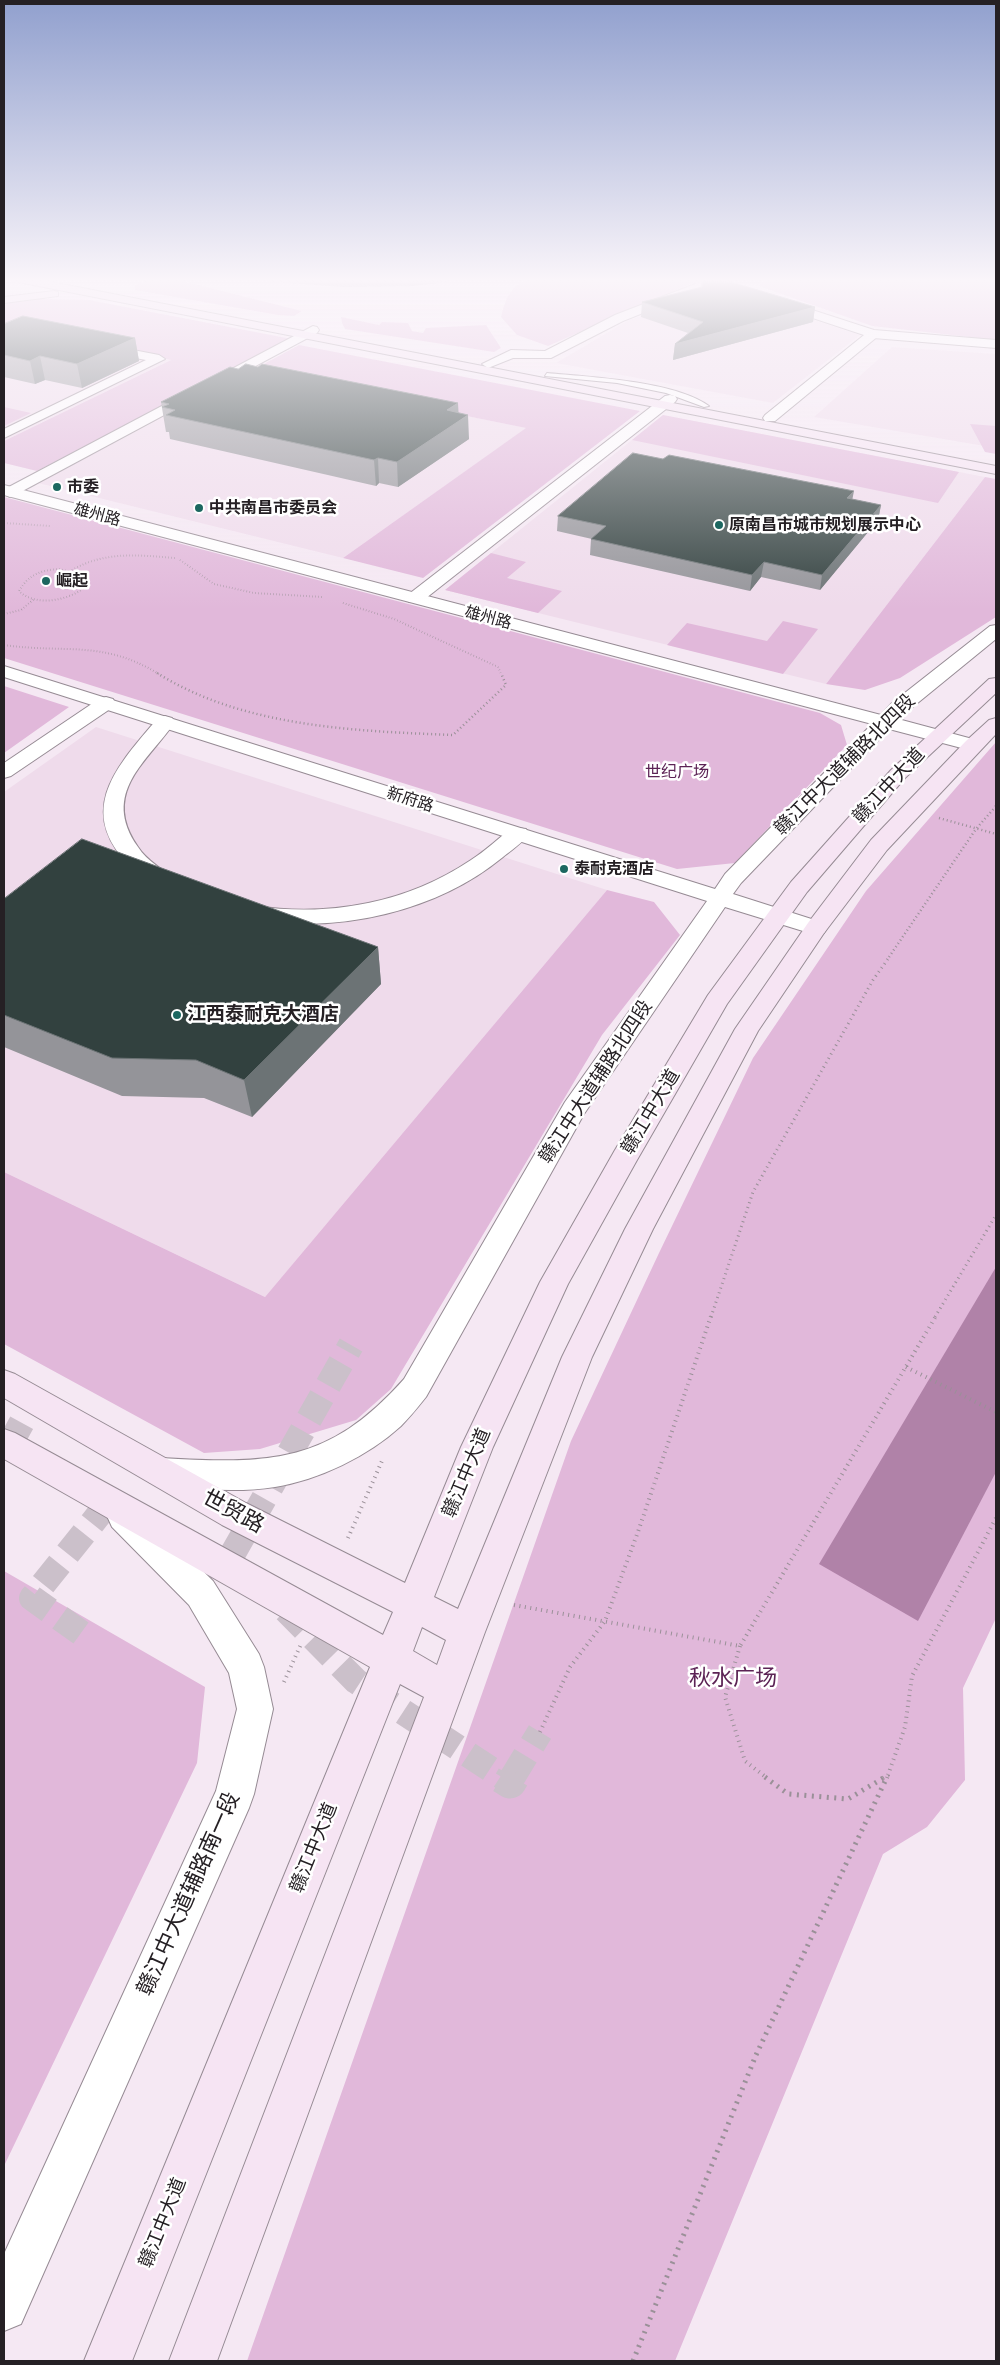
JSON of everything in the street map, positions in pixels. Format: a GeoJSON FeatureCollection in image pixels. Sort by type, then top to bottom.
{"type":"FeatureCollection","features":[{"type":"Feature","properties":{"kind":"main road"},"geometry":{"type":"LineString","coordinates":[[601,389],[996,470]]}},
{"type":"Feature","properties":{"kind":"main road"},"geometry":{"type":"LineString","coordinates":[[610,389],[666,402],[706,406],[996,462]]}},
{"type":"Feature","properties":{"kind":"main road","name":"赣江中大道"},"geometry":{"type":"LineString","coordinates":[[108,2361],[477,1447],[555,1282],[625,1157],[717,1002],[805,879],[898,774],[996,683]]}},
{"type":"Feature","properties":{"kind":"main road","name":"赣江中大道"},"geometry":{"type":"LineString","coordinates":[[193,2361],[445,1689],[577,1357],[635,1238],[747,1030],[816,928],[879,845],[985,734]]}},
{"type":"Feature","properties":{"kind":"main road","name":"世贸路"},"geometry":{"type":"LineString","coordinates":[[4,1383],[234,1514],[467,1632]]}},
{"type":"Feature","properties":{"kind":"main road"},"geometry":{"type":"LineString","coordinates":[[4,1443],[445,1689]]}},
{"type":"Feature","properties":{"kind":"street"},"geometry":{"type":"LineString","coordinates":[[4,434],[96,389]]}},
{"type":"Feature","properties":{"kind":"street"},"geometry":{"type":"LineString","coordinates":[[7,491],[201,389]]}},
{"type":"Feature","properties":{"kind":"street"},"geometry":{"type":"LineString","coordinates":[[770,418],[805,389]]}},
{"type":"Feature","properties":{"kind":"street"},"geometry":{"type":"LineString","coordinates":[[415,598],[666,402]]}},
{"type":"Feature","properties":{"kind":"street","name":"雄州路"},"geometry":{"type":"LineString","coordinates":[[7,491],[938,736],[985,734]]}},
{"type":"Feature","properties":{"kind":"street","name":"赣江中大道辅路北四段"},"geometry":{"type":"LineString","coordinates":[[161,1472],[233,1476],[277,1473],[329,1456],[364,1436],[390,1417],[415,1388],[574,1109],[733,879],[899,707],[996,630]]}},
{"type":"Feature","properties":{"kind":"street","name":"新府路"},"geometry":{"type":"LineString","coordinates":[[4,671],[816,928]]}},
{"type":"Feature","properties":{"kind":"street"},"geometry":{"type":"LineString","coordinates":[[4,772],[106,703]]}},
{"type":"Feature","properties":{"kind":"street"},"geometry":{"type":"LineString","coordinates":[[165,722],[124,772],[114,795],[120,840],[128,853],[150,875],[178,890]]}},
{"type":"Feature","properties":{"kind":"street"},"geometry":{"type":"LineString","coordinates":[[237,908],[264,915],[319,918],[370,911],[420,894],[473,869],[518,834]]}},
{"type":"Feature","properties":{"kind":"street","name":"赣江中大道辅路南一段"},"geometry":{"type":"LineString","coordinates":[[4,2307],[235,1794],[255,1710],[246,1667],[201,1593],[112,1504]]}},
{"type":"Feature","properties":{"kind":"lane"},"geometry":{"type":"LineString","coordinates":[[665,389],[706,406]]}},
{"type":"Feature","properties":{"kind":"path"},"geometry":{"type":"LineString","coordinates":[[4,523],[57,526]]}},
{"type":"Feature","properties":{"kind":"path"},"geometry":{"type":"LineString","coordinates":[[167,553],[179,559],[214,584],[254,593],[324,598]]}},
{"type":"Feature","properties":{"kind":"path"},"geometry":{"type":"LineString","coordinates":[[71,571],[81,564],[112,555],[179,559]]}},
{"type":"Feature","properties":{"kind":"path"},"geometry":{"type":"LineString","coordinates":[[71,571],[86,578],[87,585],[83,590],[73,595],[49,600],[34,599],[24,596],[18,591],[22,581],[44,572],[71,571]]}},
{"type":"Feature","properties":{"kind":"path"},"geometry":{"type":"LineString","coordinates":[[4,614],[21,610],[34,599]]}},
{"type":"Feature","properties":{"kind":"path"},"geometry":{"type":"LineString","coordinates":[[4,644],[87,650],[121,655],[154,671],[196,696],[248,712],[382,733],[453,735],[506,685],[498,667],[394,619],[341,603]]}},
{"type":"Feature","properties":{"kind":"path"},"geometry":{"type":"LineString","coordinates":[[540,1732],[570,1667],[605,1621],[639,1529],[753,1192],[873,980],[976,829],[996,806]]}},
{"type":"Feature","properties":{"kind":"path"},"geometry":{"type":"LineString","coordinates":[[931,816],[996,834]]}},
{"type":"Feature","properties":{"kind":"path"},"geometry":{"type":"LineString","coordinates":[[888,1775],[848,1800],[788,1794],[745,1761],[725,1697],[740,1646],[996,1215]]}},
{"type":"Feature","properties":{"kind":"path"},"geometry":{"type":"LineString","coordinates":[[906,1367],[996,1412]]}},
{"type":"Feature","properties":{"kind":"path"},"geometry":{"type":"LineString","coordinates":[[633,2361],[756,2055],[888,1775],[905,1727],[912,1676],[996,1518]]}},
{"type":"Feature","properties":{"kind":"path"},"geometry":{"type":"LineString","coordinates":[[514,1605],[740,1646]]}},
{"type":"Feature","properties":{"kind":"shaded area"},"geometry":{"type":"Polygon","coordinates":[[[4,389],[110,389],[4,441],[4,389]]]}},
{"type":"Feature","properties":{"kind":"shaded area"},"geometry":{"type":"Polygon","coordinates":[[[216,389],[335,389],[527,428],[343,558],[38,483],[216,389]]]}},
{"type":"Feature","properties":{"kind":"shaded area"},"geometry":{"type":"Polygon","coordinates":[[[699,389],[790,389],[773,403],[699,389]]]}},
{"type":"Feature","properties":{"kind":"shaded area"},"geometry":{"type":"Polygon","coordinates":[[[845,389],[996,389],[996,448],[814,417],[845,389]]]}},
{"type":"Feature","properties":{"kind":"shaded area"},"geometry":{"type":"Polygon","coordinates":[[[663,415],[985,477],[826,684],[445,590],[663,415]]]}},
{"type":"Feature","properties":{"kind":"shaded area"},"geometry":{"type":"Polygon","coordinates":[[[96,727],[607,890],[265,1297],[4,1172],[4,792],[96,727]]]}},
{"type":"Feature","properties":{"kind":"shaded area"},"geometry":{"type":"Polygon","coordinates":[[[996,1267],[996,1472],[918,1621],[819,1564],[996,1267]]]}},
{"type":"Feature","properties":{"kind":"green space"},"geometry":{"type":"Polygon","coordinates":[[[110,389],[195,389],[37,471],[4,463],[4,441],[110,389]]]}},
{"type":"Feature","properties":{"kind":"green space"},"geometry":{"type":"Polygon","coordinates":[[[335,389],[528,389],[640,411],[423,578],[343,558],[526,428],[335,389]]]}},
{"type":"Feature","properties":{"kind":"green space"},"geometry":{"type":"Polygon","coordinates":[[[4,407],[31,413],[4,426],[4,407]]]}},
{"type":"Feature","properties":{"kind":"green space"},"geometry":{"type":"Polygon","coordinates":[[[663,415],[959,472],[938,503],[632,440],[663,415]]]}},
{"type":"Feature","properties":{"kind":"green space"},"geometry":{"type":"Polygon","coordinates":[[[970,424],[996,426],[996,454],[985,452],[970,424]]]}},
{"type":"Feature","properties":{"kind":"green space"},"geometry":{"type":"Polygon","coordinates":[[[985,477],[996,479],[996,617],[900,678],[865,690],[826,684],[985,477]]]}},
{"type":"Feature","properties":{"kind":"green space","name":"世纪广场"},"geometry":{"type":"Polygon","coordinates":[[[4,497],[820,713],[841,725],[847,745],[735,863],[677,869],[4,658],[4,497]]]}},
{"type":"Feature","properties":{"kind":"green space"},"geometry":{"type":"Polygon","coordinates":[[[491,553],[526,562],[507,578],[562,591],[538,613],[445,590],[491,553]]]}},
{"type":"Feature","properties":{"kind":"green space"},"geometry":{"type":"Polygon","coordinates":[[[783,621],[818,629],[783,674],[667,645],[687,623],[767,641],[783,621]]]}},
{"type":"Feature","properties":{"kind":"green space"},"geometry":{"type":"Polygon","coordinates":[[[4,686],[69,707],[4,753],[4,686]]]}},
{"type":"Feature","properties":{"kind":"green space","name":"秋水广场"},"geometry":{"type":"Polygon","coordinates":[[[996,742],[996,1618],[963,1688],[965,1780],[927,1827],[883,1854],[675,2361],[247,2361],[571,1441],[753,1058],[866,891],[996,742]]]}},
{"type":"Feature","properties":{"kind":"green space"},"geometry":{"type":"Polygon","coordinates":[[[607,890],[654,902],[680,935],[602,1035],[391,1389],[356,1420],[260,1449],[204,1453],[4,1344],[4,1172],[265,1297],[607,890]]]}},
{"type":"Feature","properties":{"kind":"green space"},"geometry":{"type":"Polygon","coordinates":[[[4,1571],[205,1687],[197,1763],[4,2166],[4,1571]]]}},
{"type":"Feature","properties":{"kind":"building"},"geometry":{"type":"Polygon","coordinates":[[[186,389],[389,389],[458,403],[447,410],[468,415],[397,462],[378,458],[374,460],[166,415],[175,410],[162,407],[169,404],[161,402],[186,389]]]}},
{"type":"Feature","properties":{"kind":"building","name":"原南昌市城市规划展示中心"},"geometry":{"type":"Polygon","coordinates":[[[633,453],[663,459],[669,455],[854,491],[847,498],[881,505],[822,575],[764,562],[752,575],[591,539],[606,526],[558,516],[633,453]]]}},
{"type":"Feature","properties":{"kind":"building","name":"江西泰耐克大酒店"},"geometry":{"type":"Polygon","coordinates":[[[82,839],[378,947],[244,1080],[196,1060],[112,1058],[4,1015],[4,899],[82,839]]]}},
{"type":"Feature","properties":{"kind":"tunnel"},"geometry":{"type":"LineString","coordinates":[[232,1555],[351,1345]]}},
{"type":"Feature","properties":{"kind":"tunnel"},"geometry":{"type":"LineString","coordinates":[[4,1428],[35,1445]]}},
{"type":"Feature","properties":{"kind":"tunnel"},"geometry":{"type":"LineString","coordinates":[[81,1633],[32,1598],[117,1492]]}},
{"type":"Feature","properties":{"kind":"tunnel"},"geometry":{"type":"LineString","coordinates":[[286,1610],[356,1681],[504,1778]]}},
{"type":"Feature","properties":{"kind":"tunnel"},"geometry":{"type":"LineString","coordinates":[[512,1778],[540,1732]]}},
{"type":"Feature","properties":{"kind":"tunnel"},"geometry":{"type":"LineString","coordinates":[[502,1777],[510,1782],[513,1777]]}},
{"type":"Feature","properties":{"kind":"place","name":"市委"},"geometry":{"type":"Point","coordinates":[57,487]}},
{"type":"Feature","properties":{"kind":"place","name":"中共南昌市委员会"},"geometry":{"type":"Point","coordinates":[199,508]}},
{"type":"Feature","properties":{"kind":"place","name":"原南昌市城市规划展示中心"},"geometry":{"type":"Point","coordinates":[719,525]}},
{"type":"Feature","properties":{"kind":"place","name":"崛起"},"geometry":{"type":"Point","coordinates":[46,581]}},
{"type":"Feature","properties":{"kind":"place","name":"泰耐克酒店"},"geometry":{"type":"Point","coordinates":[564,869]}},
{"type":"Feature","properties":{"kind":"place","name":"江西泰耐克大酒店"},"geometry":{"type":"Point","coordinates":[177,1015]}}]}
